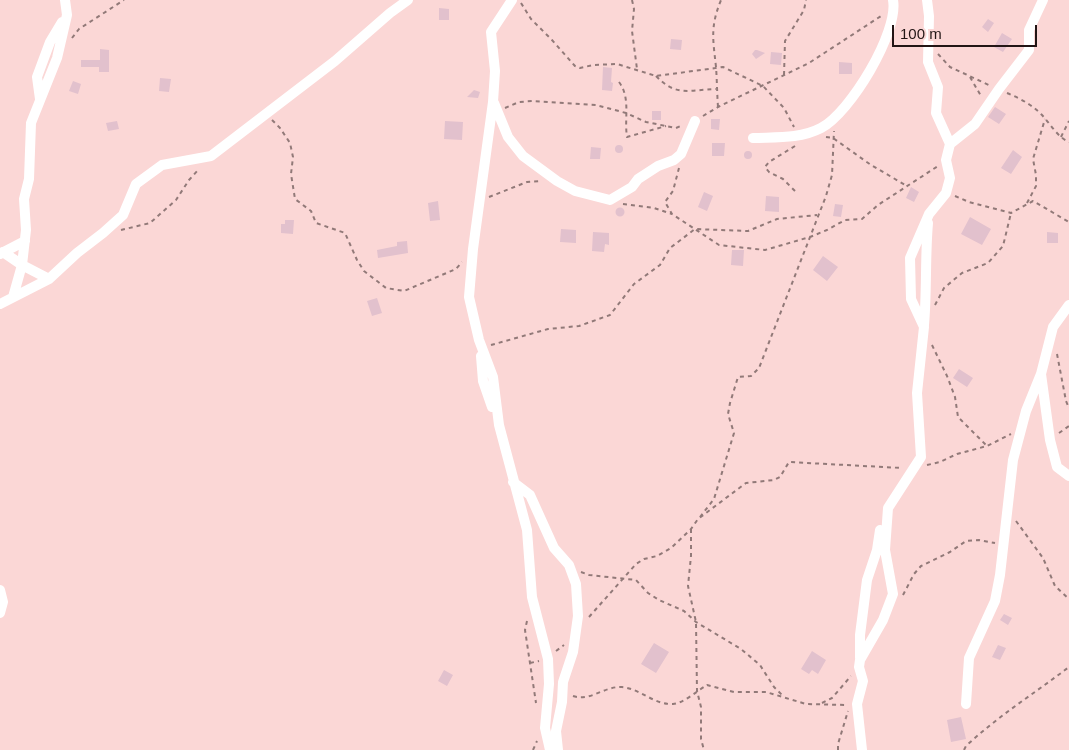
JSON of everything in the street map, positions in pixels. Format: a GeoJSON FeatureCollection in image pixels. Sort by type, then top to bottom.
{"type":"FeatureCollection","features":[{"type":"Feature","properties":{"kind":"street"},"geometry":{"type":"LineString","coordinates":[[65,0],[67,15]]}},
{"type":"Feature","properties":{"kind":"street"},"geometry":{"type":"LineString","coordinates":[[13,298],[22,265],[25,241],[24,199],[29,179],[31,123],[57,58],[72,0]]}},
{"type":"Feature","properties":{"kind":"street"},"geometry":{"type":"LineString","coordinates":[[0,304],[49,279],[123,215],[136,184],[162,166],[211,156],[335,61],[390,13],[408,0]]}},
{"type":"Feature","properties":{"kind":"street"},"geometry":{"type":"LineString","coordinates":[[512,0],[491,32],[496,71],[495,107],[479,207],[469,297],[481,344],[483,381],[499,425],[527,530],[532,597],[548,658],[549,684],[545,728],[550,750]]}},
{"type":"Feature","properties":{"kind":"street"},"geometry":{"type":"LineString","coordinates":[[753,138],[790,137],[808,134],[824,127],[862,86],[889,34],[893,0]]}},
{"type":"Feature","properties":{"kind":"street"},"geometry":{"type":"LineString","coordinates":[[927,0],[929,16],[928,62],[938,87],[936,113],[950,144]]}},
{"type":"Feature","properties":{"kind":"street"},"geometry":{"type":"LineString","coordinates":[[924,327],[911,299],[910,258],[929,214],[946,193],[950,178],[946,160],[950,144],[975,124],[1029,50],[1029,30],[1043,0]]}},
{"type":"Feature","properties":{"kind":"street"},"geometry":{"type":"LineString","coordinates":[[495,107],[508,137],[523,156],[557,181],[576,191],[610,200],[658,166],[674,160],[681,154],[696,121]]}},
{"type":"Feature","properties":{"kind":"street"},"geometry":{"type":"LineString","coordinates":[[862,750],[857,704],[863,682],[859,664],[860,635],[867,580],[877,550],[881,523],[909,468],[920,457],[917,393],[926,307],[926,252],[929,214]]}},
{"type":"Feature","properties":{"kind":"street"},"geometry":{"type":"LineString","coordinates":[[2,253],[25,241]]}},
{"type":"Feature","properties":{"kind":"street"},"geometry":{"type":"LineString","coordinates":[[2,253],[49,279]]}},
{"type":"Feature","properties":{"kind":"street"},"geometry":{"type":"LineString","coordinates":[[966,704],[969,658],[995,601],[1000,575],[1013,460],[1026,410],[1041,374],[1053,326],[1069,305]]}},
{"type":"Feature","properties":{"kind":"street"},"geometry":{"type":"LineString","coordinates":[[1041,374],[1050,440],[1057,467],[1069,475]]}},
{"type":"Feature","properties":{"kind":"street"},"geometry":{"type":"LineString","coordinates":[[513,482],[530,495],[554,548],[570,568],[576,584],[578,616],[572,652],[565,672],[562,702],[556,731],[558,750]]}},
{"type":"Feature","properties":{"kind":"street"},"geometry":{"type":"LineString","coordinates":[[859,664],[883,620],[893,594],[885,550],[888,508]]}},
{"type":"Feature","properties":{"kind":"street"},"geometry":{"type":"LineString","coordinates":[[0,590],[3,602],[0,613]]}},
{"type":"Feature","properties":{"kind":"path"},"geometry":{"type":"LineString","coordinates":[[68,43],[79,29],[124,0]]}},
{"type":"Feature","properties":{"kind":"path"},"geometry":{"type":"LineString","coordinates":[[519,0],[531,19],[574,66],[580,68],[593,65],[617,64],[656,76],[665,85],[677,91],[717,88]]}},
{"type":"Feature","properties":{"kind":"path"},"geometry":{"type":"LineString","coordinates":[[632,0],[634,9],[632,31],[637,69]]}},
{"type":"Feature","properties":{"kind":"path"},"geometry":{"type":"LineString","coordinates":[[718,107],[716,68],[712,41],[715,14],[721,0]]}},
{"type":"Feature","properties":{"kind":"path"},"geometry":{"type":"LineString","coordinates":[[784,75],[785,41],[804,10],[806,0]]}},
{"type":"Feature","properties":{"kind":"path"},"geometry":{"type":"LineString","coordinates":[[495,107],[532,101],[596,105],[626,112],[646,122],[676,128],[696,121],[718,107],[809,63],[882,16]]}},
{"type":"Feature","properties":{"kind":"path"},"geometry":{"type":"LineString","coordinates":[[656,76],[723,68],[763,86],[784,108],[794,128],[808,134],[769,162],[765,167],[769,172],[783,179],[795,191]]}},
{"type":"Feature","properties":{"kind":"path"},"geometry":{"type":"LineString","coordinates":[[970,77],[988,105]]}},
{"type":"Feature","properties":{"kind":"path"},"geometry":{"type":"LineString","coordinates":[[619,82],[623,87],[627,104],[625,125],[627,137],[666,126]]}},
{"type":"Feature","properties":{"kind":"path"},"geometry":{"type":"LineString","coordinates":[[266,115],[280,128],[290,143],[293,157],[291,174],[296,199],[311,211],[316,223],[345,233],[364,271],[386,288],[404,291],[456,269],[462,262]]}},
{"type":"Feature","properties":{"kind":"path"},"geometry":{"type":"LineString","coordinates":[[587,619],[636,564],[671,548],[691,529],[714,499],[734,433],[728,414],[738,377],[751,376],[759,368],[810,238],[832,175],[836,115]]}},
{"type":"Feature","properties":{"kind":"path"},"geometry":{"type":"LineString","coordinates":[[1027,203],[1036,186],[1033,159],[1046,119]]}},
{"type":"Feature","properties":{"kind":"path"},"geometry":{"type":"LineString","coordinates":[[1061,137],[1069,121]]}},
{"type":"Feature","properties":{"kind":"path"},"geometry":{"type":"LineString","coordinates":[[825,137],[834,138],[871,166],[907,186]]}},
{"type":"Feature","properties":{"kind":"path"},"geometry":{"type":"LineString","coordinates":[[672,214],[665,202],[673,191],[681,154]]}},
{"type":"Feature","properties":{"kind":"path"},"geometry":{"type":"LineString","coordinates":[[121,230],[150,223],[176,200],[189,180],[211,156]]}},
{"type":"Feature","properties":{"kind":"path"},"geometry":{"type":"LineString","coordinates":[[610,200],[627,205],[654,208],[672,214],[720,245],[765,250],[810,238],[844,220],[862,219],[878,205],[946,160]]}},
{"type":"Feature","properties":{"kind":"path"},"geometry":{"type":"LineString","coordinates":[[479,207],[490,196],[527,182],[557,181]]}},
{"type":"Feature","properties":{"kind":"path"},"geometry":{"type":"LineString","coordinates":[[946,193],[969,202],[1012,213]]}},
{"type":"Feature","properties":{"kind":"path"},"geometry":{"type":"LineString","coordinates":[[932,311],[944,288],[962,273],[988,263],[1003,246],[1012,213],[1027,203],[1033,201],[1069,222]]}},
{"type":"Feature","properties":{"kind":"path"},"geometry":{"type":"LineString","coordinates":[[481,344],[548,329],[579,326],[610,315],[634,284],[660,266],[670,248],[695,229],[748,231],[777,219],[818,215]]}},
{"type":"Feature","properties":{"kind":"path"},"geometry":{"type":"LineString","coordinates":[[932,344],[955,397],[958,417],[987,446]]}},
{"type":"Feature","properties":{"kind":"path"},"geometry":{"type":"LineString","coordinates":[[1056,350],[1069,408]]}},
{"type":"Feature","properties":{"kind":"path"},"geometry":{"type":"LineString","coordinates":[[698,519],[746,483],[774,480],[780,477],[789,462],[909,468],[940,462],[957,454],[987,446],[1022,428]]}},
{"type":"Feature","properties":{"kind":"path"},"geometry":{"type":"LineString","coordinates":[[1007,509],[1043,558],[1055,586],[1069,599]]}},
{"type":"Feature","properties":{"kind":"path"},"geometry":{"type":"LineString","coordinates":[[691,529],[692,556],[688,586],[696,622],[698,691],[701,738],[704,750]]}},
{"type":"Feature","properties":{"kind":"path"},"geometry":{"type":"LineString","coordinates":[[902,596],[914,574],[921,566],[950,552],[966,541],[979,540],[1003,545]]}},
{"type":"Feature","properties":{"kind":"path"},"geometry":{"type":"LineString","coordinates":[[570,568],[589,575],[636,580],[648,593],[684,611],[696,622],[741,649],[760,666],[774,687],[784,697]]}},
{"type":"Feature","properties":{"kind":"path"},"geometry":{"type":"LineString","coordinates":[[529,614],[526,630],[538,711]]}},
{"type":"Feature","properties":{"kind":"path"},"geometry":{"type":"LineString","coordinates":[[530,663],[548,658],[576,634]]}},
{"type":"Feature","properties":{"kind":"path"},"geometry":{"type":"LineString","coordinates":[[820,704],[832,698],[859,664]]}},
{"type":"Feature","properties":{"kind":"path"},"geometry":{"type":"LineString","coordinates":[[964,750],[966,746],[1000,716],[1069,667]]}},
{"type":"Feature","properties":{"kind":"path"},"geometry":{"type":"LineString","coordinates":[[563,686],[572,696],[584,698],[614,688],[630,688],[658,702],[672,704],[678,703],[707,685],[734,692],[766,692],[806,704],[841,706],[851,704],[846,715],[838,750]]}},
{"type":"Feature","properties":{"kind":"path"},"geometry":{"type":"LineString","coordinates":[[532,750],[545,728]]}},
{"type":"Feature","properties":{"kind":"building"},"geometry":{"type":"Polygon","coordinates":[[[439,8],[449,9],[449,20],[439,20],[439,8]]]}},
{"type":"Feature","properties":{"kind":"building"},"geometry":{"type":"Polygon","coordinates":[[[988,19],[994,23],[988,32],[982,27],[988,19]]]}},
{"type":"Feature","properties":{"kind":"building"},"geometry":{"type":"Polygon","coordinates":[[[1002,33],[1012,39],[1003,52],[994,47],[1002,33]]]}},
{"type":"Feature","properties":{"kind":"building"},"geometry":{"type":"Polygon","coordinates":[[[671,39],[682,40],[681,50],[670,49],[671,39]]]}},
{"type":"Feature","properties":{"kind":"building"},"geometry":{"type":"Polygon","coordinates":[[[100,49],[109,50],[109,72],[99,72],[99,67],[81,67],[81,60],[100,60],[100,49]]]}},
{"type":"Feature","properties":{"kind":"building"},"geometry":{"type":"Polygon","coordinates":[[[755,50],[765,53],[756,59],[752,54],[755,50]]]}},
{"type":"Feature","properties":{"kind":"building"},"geometry":{"type":"Polygon","coordinates":[[[771,52],[782,53],[781,65],[770,64],[771,52]]]}},
{"type":"Feature","properties":{"kind":"building"},"geometry":{"type":"Polygon","coordinates":[[[839,62],[852,63],[852,74],[839,74],[839,62]]]}},
{"type":"Feature","properties":{"kind":"building"},"geometry":{"type":"Polygon","coordinates":[[[603,67],[612,68],[612,91],[602,90],[603,67]]]}},
{"type":"Feature","properties":{"kind":"building"},"geometry":{"type":"Polygon","coordinates":[[[160,78],[171,79],[169,92],[159,91],[160,78]]]}},
{"type":"Feature","properties":{"kind":"building"},"geometry":{"type":"Polygon","coordinates":[[[73,81],[81,84],[78,94],[69,91],[73,81]]]}},
{"type":"Feature","properties":{"kind":"building"},"geometry":{"type":"Polygon","coordinates":[[[474,90],[480,92],[478,98],[467,97],[474,90]]]}},
{"type":"Feature","properties":{"kind":"building"},"geometry":{"type":"Polygon","coordinates":[[[995,107],[1006,114],[999,124],[988,117],[995,107]]]}},
{"type":"Feature","properties":{"kind":"building"},"geometry":{"type":"Polygon","coordinates":[[[652,111],[661,111],[661,120],[652,120],[652,111]]]}},
{"type":"Feature","properties":{"kind":"building"},"geometry":{"type":"Polygon","coordinates":[[[711,119],[720,119],[719,130],[711,129],[711,119]]]}},
{"type":"Feature","properties":{"kind":"building"},"geometry":{"type":"Polygon","coordinates":[[[117,121],[119,129],[108,131],[106,123],[117,121]]]}},
{"type":"Feature","properties":{"kind":"building"},"geometry":{"type":"Polygon","coordinates":[[[445,121],[463,122],[462,140],[444,139],[445,121]]]}},
{"type":"Feature","properties":{"kind":"building"},"geometry":{"type":"Polygon","coordinates":[[[712,143],[725,143],[724,156],[712,156],[712,143]]]}},
{"type":"Feature","properties":{"kind":"building"},"geometry":{"type":"Polygon","coordinates":[[[619,145],[623,149],[619,153],[615,149],[619,145]]]}},
{"type":"Feature","properties":{"kind":"building"},"geometry":{"type":"Polygon","coordinates":[[[591,147],[601,148],[600,159],[590,159],[591,147]]]}},
{"type":"Feature","properties":{"kind":"building"},"geometry":{"type":"Polygon","coordinates":[[[1013,150],[1022,157],[1011,174],[1001,168],[1013,150]]]}},
{"type":"Feature","properties":{"kind":"building"},"geometry":{"type":"Polygon","coordinates":[[[748,151],[752,155],[748,159],[744,155],[748,151]]]}},
{"type":"Feature","properties":{"kind":"building"},"geometry":{"type":"Polygon","coordinates":[[[911,187],[919,192],[914,202],[906,198],[911,187]]]}},
{"type":"Feature","properties":{"kind":"building"},"geometry":{"type":"Polygon","coordinates":[[[704,192],[713,196],[707,211],[698,207],[704,192]]]}},
{"type":"Feature","properties":{"kind":"building"},"geometry":{"type":"Polygon","coordinates":[[[766,196],[779,197],[779,212],[765,211],[766,196]]]}},
{"type":"Feature","properties":{"kind":"building"},"geometry":{"type":"Polygon","coordinates":[[[438,201],[440,220],[430,221],[428,203],[438,201]]]}},
{"type":"Feature","properties":{"kind":"building"},"geometry":{"type":"Polygon","coordinates":[[[835,204],[843,205],[841,217],[833,216],[835,204]]]}},
{"type":"Feature","properties":{"kind":"building"},"geometry":{"type":"Polygon","coordinates":[[[620,207],[625,212],[620,217],[615,212],[620,207]]]}},
{"type":"Feature","properties":{"kind":"building"},"geometry":{"type":"Polygon","coordinates":[[[970,217],[991,229],[982,245],[961,234],[970,217]]]}},
{"type":"Feature","properties":{"kind":"building"},"geometry":{"type":"Polygon","coordinates":[[[285,220],[294,220],[293,234],[281,233],[281,224],[285,224],[285,220]]]}},
{"type":"Feature","properties":{"kind":"building"},"geometry":{"type":"Polygon","coordinates":[[[561,229],[576,230],[576,243],[560,242],[561,229]]]}},
{"type":"Feature","properties":{"kind":"building"},"geometry":{"type":"Polygon","coordinates":[[[593,232],[609,233],[609,245],[605,244],[604,252],[592,251],[593,232]]]}},
{"type":"Feature","properties":{"kind":"building"},"geometry":{"type":"Polygon","coordinates":[[[1047,232],[1058,233],[1058,243],[1047,243],[1047,232]]]}},
{"type":"Feature","properties":{"kind":"building"},"geometry":{"type":"Polygon","coordinates":[[[407,241],[408,253],[378,258],[377,250],[397,246],[397,242],[407,241]]]}},
{"type":"Feature","properties":{"kind":"building"},"geometry":{"type":"Polygon","coordinates":[[[732,250],[744,250],[743,266],[731,265],[732,250]]]}},
{"type":"Feature","properties":{"kind":"building"},"geometry":{"type":"Polygon","coordinates":[[[823,256],[838,267],[827,281],[813,270],[823,256]]]}},
{"type":"Feature","properties":{"kind":"building"},"geometry":{"type":"Polygon","coordinates":[[[377,298],[382,313],[372,316],[367,301],[377,298]]]}},
{"type":"Feature","properties":{"kind":"building"},"geometry":{"type":"Polygon","coordinates":[[[959,369],[973,378],[967,387],[953,378],[959,369]]]}},
{"type":"Feature","properties":{"kind":"building"},"geometry":{"type":"Polygon","coordinates":[[[1004,614],[1012,618],[1008,625],[1000,620],[1004,614]]]}},
{"type":"Feature","properties":{"kind":"building"},"geometry":{"type":"Polygon","coordinates":[[[654,643],[669,652],[656,673],[641,664],[654,643]]]}},
{"type":"Feature","properties":{"kind":"building"},"geometry":{"type":"Polygon","coordinates":[[[998,645],[1006,648],[1000,660],[992,657],[998,645]]]}},
{"type":"Feature","properties":{"kind":"building"},"geometry":{"type":"Polygon","coordinates":[[[812,651],[826,660],[818,674],[812,670],[809,674],[801,669],[812,651]]]}},
{"type":"Feature","properties":{"kind":"building"},"geometry":{"type":"Polygon","coordinates":[[[444,670],[453,675],[447,686],[438,681],[444,670]]]}},
{"type":"Feature","properties":{"kind":"building"},"geometry":{"type":"Polygon","coordinates":[[[961,717],[966,739],[951,742],[947,720],[961,717]]]}}]}
